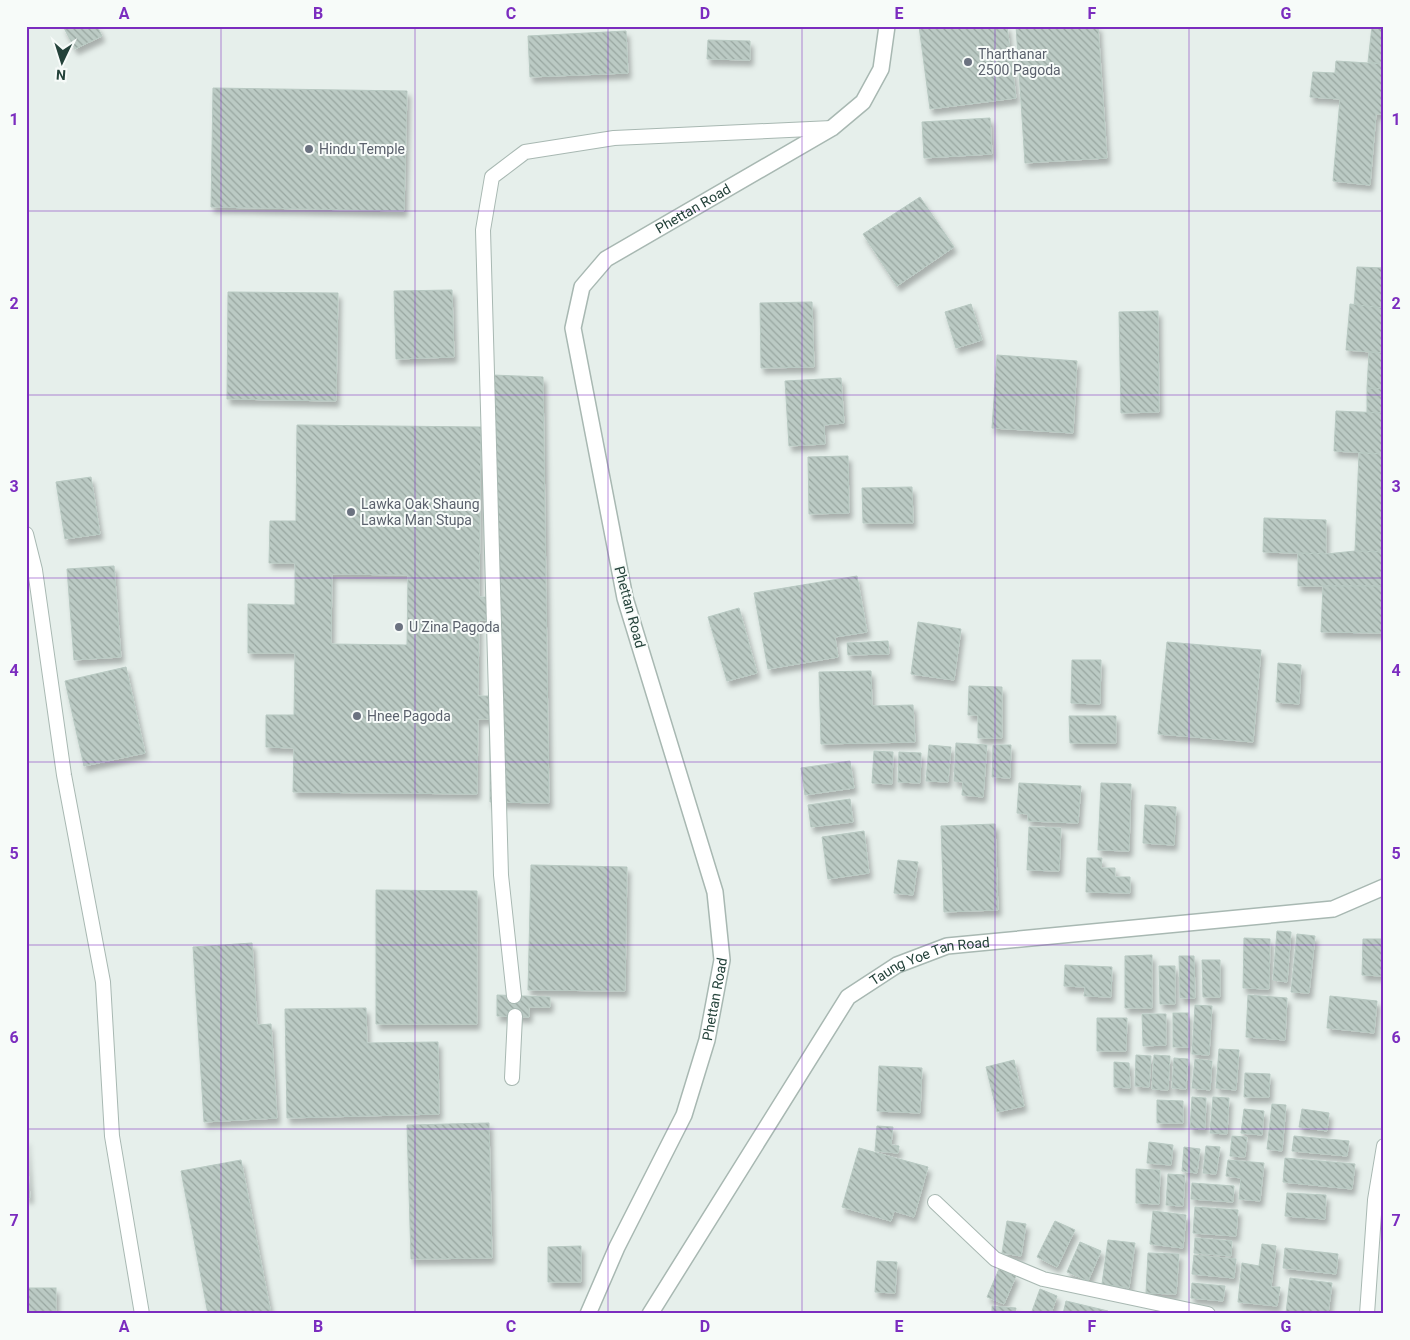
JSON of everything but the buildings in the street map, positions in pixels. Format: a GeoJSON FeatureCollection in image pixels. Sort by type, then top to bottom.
{"type":"FeatureCollection","features":[{"type":"Feature","properties":{"kind":"street","name":"Phettan Road"},"geometry":{"type":"LineString","coordinates":[[588,1314],[617,1247],[684,1115],[707,1040],[722,960],[715,892],[625,598],[573,328],[580,296],[582,288],[606,259],[832,128],[863,102],[881,69],[887,26]]}},
{"type":"Feature","properties":{"kind":"street","name":"Taung Yoe Tan Road"},"geometry":{"type":"LineString","coordinates":[[650,1314],[848,997],[897,965],[947,946],[1333,909],[1384,887]]}},
{"type":"Feature","properties":{"kind":"lane"},"geometry":{"type":"LineString","coordinates":[[514,996],[501,875],[483,230],[492,177],[525,152],[614,138],[832,128]]}},
{"type":"Feature","properties":{"kind":"lane"},"geometry":{"type":"LineString","coordinates":[[26,534],[35,570],[64,775],[103,982],[112,1136],[142,1314]]}},
{"type":"Feature","properties":{"kind":"lane"},"geometry":{"type":"LineString","coordinates":[[512,1078],[515,1016]]}},
{"type":"Feature","properties":{"kind":"lane"},"geometry":{"type":"LineString","coordinates":[[1367,1314],[1375,1200],[1384,1146]]}},
{"type":"Feature","properties":{"kind":"lane"},"geometry":{"type":"LineString","coordinates":[[935,1202],[995,1258],[1043,1279],[1208,1314]]}},
{"type":"Feature","properties":{"kind":"place","name":"Tharthanar 2500 Pagoda"},"geometry":{"type":"Point","coordinates":[968,62]}},
{"type":"Feature","properties":{"kind":"place","name":"Hindu Temple"},"geometry":{"type":"Point","coordinates":[309,149]}},
{"type":"Feature","properties":{"kind":"place","name":"Lawka Oak Shaung Lawka Man Stupa"},"geometry":{"type":"Point","coordinates":[351,512]}},
{"type":"Feature","properties":{"kind":"place","name":"U Zina Pagoda"},"geometry":{"type":"Point","coordinates":[399,627]}},
{"type":"Feature","properties":{"kind":"place","name":"Hnee Pagoda"},"geometry":{"type":"Point","coordinates":[357,716]}}]}
